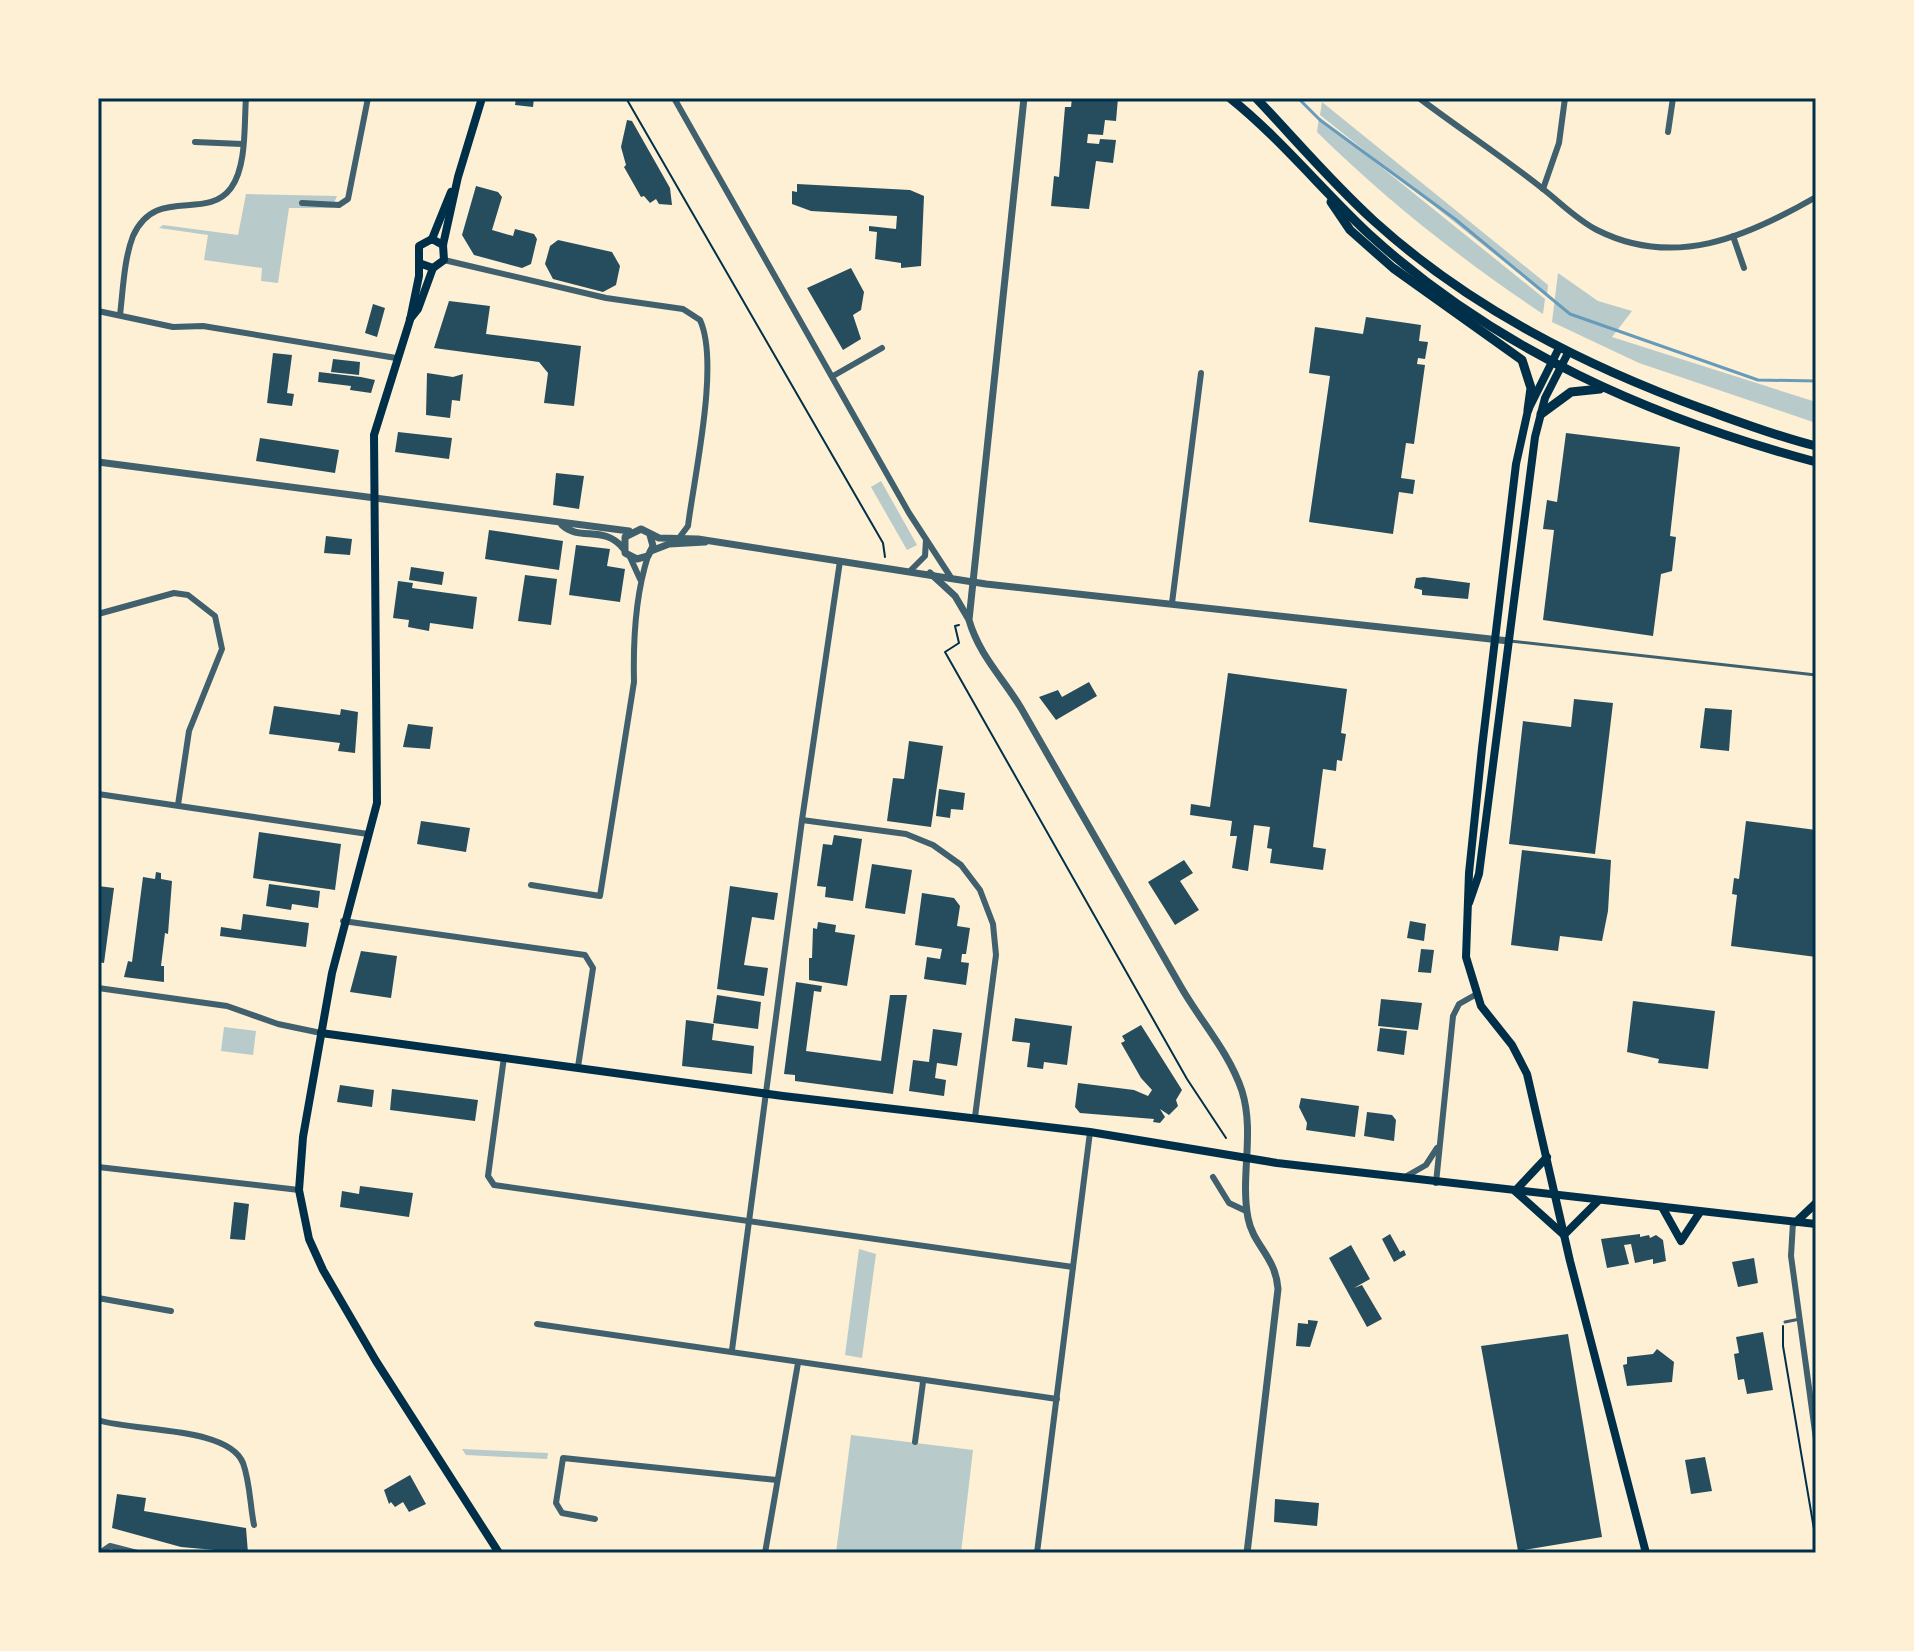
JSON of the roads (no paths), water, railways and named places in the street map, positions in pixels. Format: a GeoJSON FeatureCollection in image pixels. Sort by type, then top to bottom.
{"type":"FeatureCollection","features":[{"type":"Feature","properties":{"kind":"main road"},"geometry":{"type":"LineString","coordinates":[[482,98],[458,177],[432,239],[419,246],[410,320],[374,435],[372,498],[377,803],[343,921],[303,1137],[299,1190],[309,1239],[323,1270],[376,1361],[499,1553]]}},
{"type":"Feature","properties":{"kind":"main road"},"geometry":{"type":"LineString","coordinates":[[1230,98],[1407,266],[1511,341],[1603,389],[1728,436],[1816,462]]}},
{"type":"Feature","properties":{"kind":"main road"},"geometry":{"type":"LineString","coordinates":[[1256,98],[1336,183],[1412,252],[1460,288],[1563,350],[1678,400],[1816,446]]}},
{"type":"Feature","properties":{"kind":"main road"},"geometry":{"type":"LineString","coordinates":[[410,320],[418,309],[433,268],[444,253],[458,177]]}},
{"type":"Feature","properties":{"kind":"main road"},"geometry":{"type":"LineString","coordinates":[[1317,183],[1350,230],[1393,268],[1522,360],[1531,388],[1516,464],[1494,639],[1466,957],[1475,995],[1488,1018],[1512,1045],[1527,1074],[1564,1235],[1646,1553]]}},
{"type":"Feature","properties":{"kind":"main road"},"geometry":{"type":"LineString","coordinates":[[432,239],[444,253]]}},
{"type":"Feature","properties":{"kind":"main road"},"geometry":{"type":"LineString","coordinates":[[419,263],[433,268]]}},
{"type":"Feature","properties":{"kind":"main road"},"geometry":{"type":"LineString","coordinates":[[1528,410],[1563,350]]}},
{"type":"Feature","properties":{"kind":"main road"},"geometry":{"type":"LineString","coordinates":[[1469,904],[1479,874],[1531,460],[1555,366]]}},
{"type":"Feature","properties":{"kind":"main road"},"geometry":{"type":"LineString","coordinates":[[1541,414],[1571,392],[1603,389]]}},
{"type":"Feature","properties":{"kind":"main road"},"geometry":{"type":"LineString","coordinates":[[321,1033],[765,1094],[1090,1132],[1436,1183],[1816,1224]]}},
{"type":"Feature","properties":{"kind":"main road"},"geometry":{"type":"LineString","coordinates":[[1515,1191],[1547,1157]]}},
{"type":"Feature","properties":{"kind":"main road"},"geometry":{"type":"LineString","coordinates":[[1515,1191],[1564,1235]]}},
{"type":"Feature","properties":{"kind":"main road"},"geometry":{"type":"LineString","coordinates":[[1564,1235],[1598,1201]]}},
{"type":"Feature","properties":{"kind":"main road"},"geometry":{"type":"LineString","coordinates":[[1794,1222],[1816,1203]]}},
{"type":"Feature","properties":{"kind":"main road"},"geometry":{"type":"LineString","coordinates":[[1662,1207],[1681,1241],[1700,1212]]}},
{"type":"Feature","properties":{"kind":"street"},"geometry":{"type":"LineString","coordinates":[[120,315],[131,243],[142,223],[170,205],[205,204],[220,198],[237,179],[246,98]]}},
{"type":"Feature","properties":{"kind":"street"},"geometry":{"type":"LineString","coordinates":[[302,203],[339,205],[348,199],[368,98]]}},
{"type":"Feature","properties":{"kind":"street"},"geometry":{"type":"LineString","coordinates":[[674,98],[926,540],[950,576]]}},
{"type":"Feature","properties":{"kind":"street"},"geometry":{"type":"LineString","coordinates":[[969,620],[1024,98]]}},
{"type":"Feature","properties":{"kind":"street"},"geometry":{"type":"LineString","coordinates":[[1419,98],[1587,224],[1638,246],[1666,251],[1733,236],[1765,226],[1816,197]]}},
{"type":"Feature","properties":{"kind":"street"},"geometry":{"type":"LineString","coordinates":[[1543,189],[1559,143],[1565,98]]}},
{"type":"Feature","properties":{"kind":"street"},"geometry":{"type":"LineString","coordinates":[[1668,132],[1673,98]]}},
{"type":"Feature","properties":{"kind":"street"},"geometry":{"type":"LineString","coordinates":[[195,142],[242,144]]}},
{"type":"Feature","properties":{"kind":"street"},"geometry":{"type":"LineString","coordinates":[[1733,236],[1744,268]]}},
{"type":"Feature","properties":{"kind":"street"},"geometry":{"type":"LineString","coordinates":[[444,253],[463,263],[577,292],[683,309],[700,320],[706,343],[706,387],[688,526],[679,538]]}},
{"type":"Feature","properties":{"kind":"street"},"geometry":{"type":"LineString","coordinates":[[98,311],[173,327],[203,326],[396,358]]}},
{"type":"Feature","properties":{"kind":"street"},"geometry":{"type":"LineString","coordinates":[[833,376],[882,348]]}},
{"type":"Feature","properties":{"kind":"street"},"geometry":{"type":"LineString","coordinates":[[1172,603],[1201,373]]}},
{"type":"Feature","properties":{"kind":"street"},"geometry":{"type":"LineString","coordinates":[[98,462],[562,525],[569,531],[608,536],[639,559],[669,544],[705,542]]}},
{"type":"Feature","properties":{"kind":"street"},"geometry":{"type":"LineString","coordinates":[[562,525],[570,521],[613,531],[644,529],[650,535],[696,539],[972,581],[1509,641]]}},
{"type":"Feature","properties":{"kind":"street"},"geometry":{"type":"LineString","coordinates":[[688,526],[696,539]]}},
{"type":"Feature","properties":{"kind":"street"},"geometry":{"type":"LineString","coordinates":[[633,530],[625,537],[627,553],[640,579]]}},
{"type":"Feature","properties":{"kind":"street"},"geometry":{"type":"LineString","coordinates":[[531,885],[600,896],[634,682],[640,579],[650,553],[650,535]]}},
{"type":"Feature","properties":{"kind":"street"},"geometry":{"type":"LineString","coordinates":[[911,570],[925,556],[926,540]]}},
{"type":"Feature","properties":{"kind":"street"},"geometry":{"type":"LineString","coordinates":[[732,1350],[746,1224],[840,561]]}},
{"type":"Feature","properties":{"kind":"street"},"geometry":{"type":"LineString","coordinates":[[930,573],[955,596],[969,620],[980,650],[1016,699],[1184,992],[1229,1061],[1248,1120],[1246,1211],[1252,1231],[1275,1269],[1278,1289],[1247,1553]]}},
{"type":"Feature","properties":{"kind":"street"},"geometry":{"type":"LineString","coordinates":[[98,614],[174,593],[188,595],[215,616],[222,649],[189,731],[178,805]]}},
{"type":"Feature","properties":{"kind":"street"},"geometry":{"type":"LineString","coordinates":[[98,794],[368,834]]}},
{"type":"Feature","properties":{"kind":"street"},"geometry":{"type":"LineString","coordinates":[[802,820],[906,834],[933,845],[961,865],[980,890],[993,924],[996,955],[975,1117]]}},
{"type":"Feature","properties":{"kind":"street"},"geometry":{"type":"LineString","coordinates":[[343,921],[585,955],[593,968],[578,1067]]}},
{"type":"Feature","properties":{"kind":"street"},"geometry":{"type":"LineString","coordinates":[[98,988],[227,1006],[278,1024],[321,1033]]}},
{"type":"Feature","properties":{"kind":"street"},"geometry":{"type":"LineString","coordinates":[[1436,1183],[1453,1016],[1459,1004],[1475,995]]}},
{"type":"Feature","properties":{"kind":"street"},"geometry":{"type":"LineString","coordinates":[[504,1057],[490,1182],[501,1187],[746,1224],[1073,1267]]}},
{"type":"Feature","properties":{"kind":"street"},"geometry":{"type":"LineString","coordinates":[[1037,1553],[1090,1132]]}},
{"type":"Feature","properties":{"kind":"street"},"geometry":{"type":"LineString","coordinates":[[1401,1178],[1426,1165],[1438,1144]]}},
{"type":"Feature","properties":{"kind":"street"},"geometry":{"type":"LineString","coordinates":[[98,1167],[299,1190]]}},
{"type":"Feature","properties":{"kind":"street"},"geometry":{"type":"LineString","coordinates":[[1213,1177],[1229,1203],[1246,1211]]}},
{"type":"Feature","properties":{"kind":"street"},"geometry":{"type":"LineString","coordinates":[[1794,1222],[1791,1256],[1816,1439]]}},
{"type":"Feature","properties":{"kind":"street"},"geometry":{"type":"LineString","coordinates":[[98,1298],[171,1311]]}},
{"type":"Feature","properties":{"kind":"street"},"geometry":{"type":"LineString","coordinates":[[537,1324],[1057,1399]]}},
{"type":"Feature","properties":{"kind":"street"},"geometry":{"type":"LineString","coordinates":[[765,1553],[798,1363]]}},
{"type":"Feature","properties":{"kind":"street"},"geometry":{"type":"LineString","coordinates":[[915,1442],[923,1382]]}},
{"type":"Feature","properties":{"kind":"street"},"geometry":{"type":"LineString","coordinates":[[98,1420],[190,1434],[229,1446],[242,1461],[254,1525]]}},
{"type":"Feature","properties":{"kind":"street"},"geometry":{"type":"LineString","coordinates":[[595,1519],[562,1513],[556,1503],[563,1458],[777,1480]]}},
{"type":"Feature","properties":{"kind":"street"},"geometry":{"type":"LineString","coordinates":[[100,1553],[110,1546],[137,1553]]}},
{"type":"Feature","properties":{"kind":"lane"},"geometry":{"type":"LineString","coordinates":[[1509,641],[1816,675]]}},
{"type":"Feature","properties":{"kind":"lane"},"geometry":{"type":"LineString","coordinates":[[1785,1322],[1800,1319]]}},
{"type":"Feature","properties":{"kind":"waterway"},"geometry":{"type":"LineString","coordinates":[[1298,98],[1320,120],[1455,219],[1570,314],[1758,380],[1816,381]]}}]}
